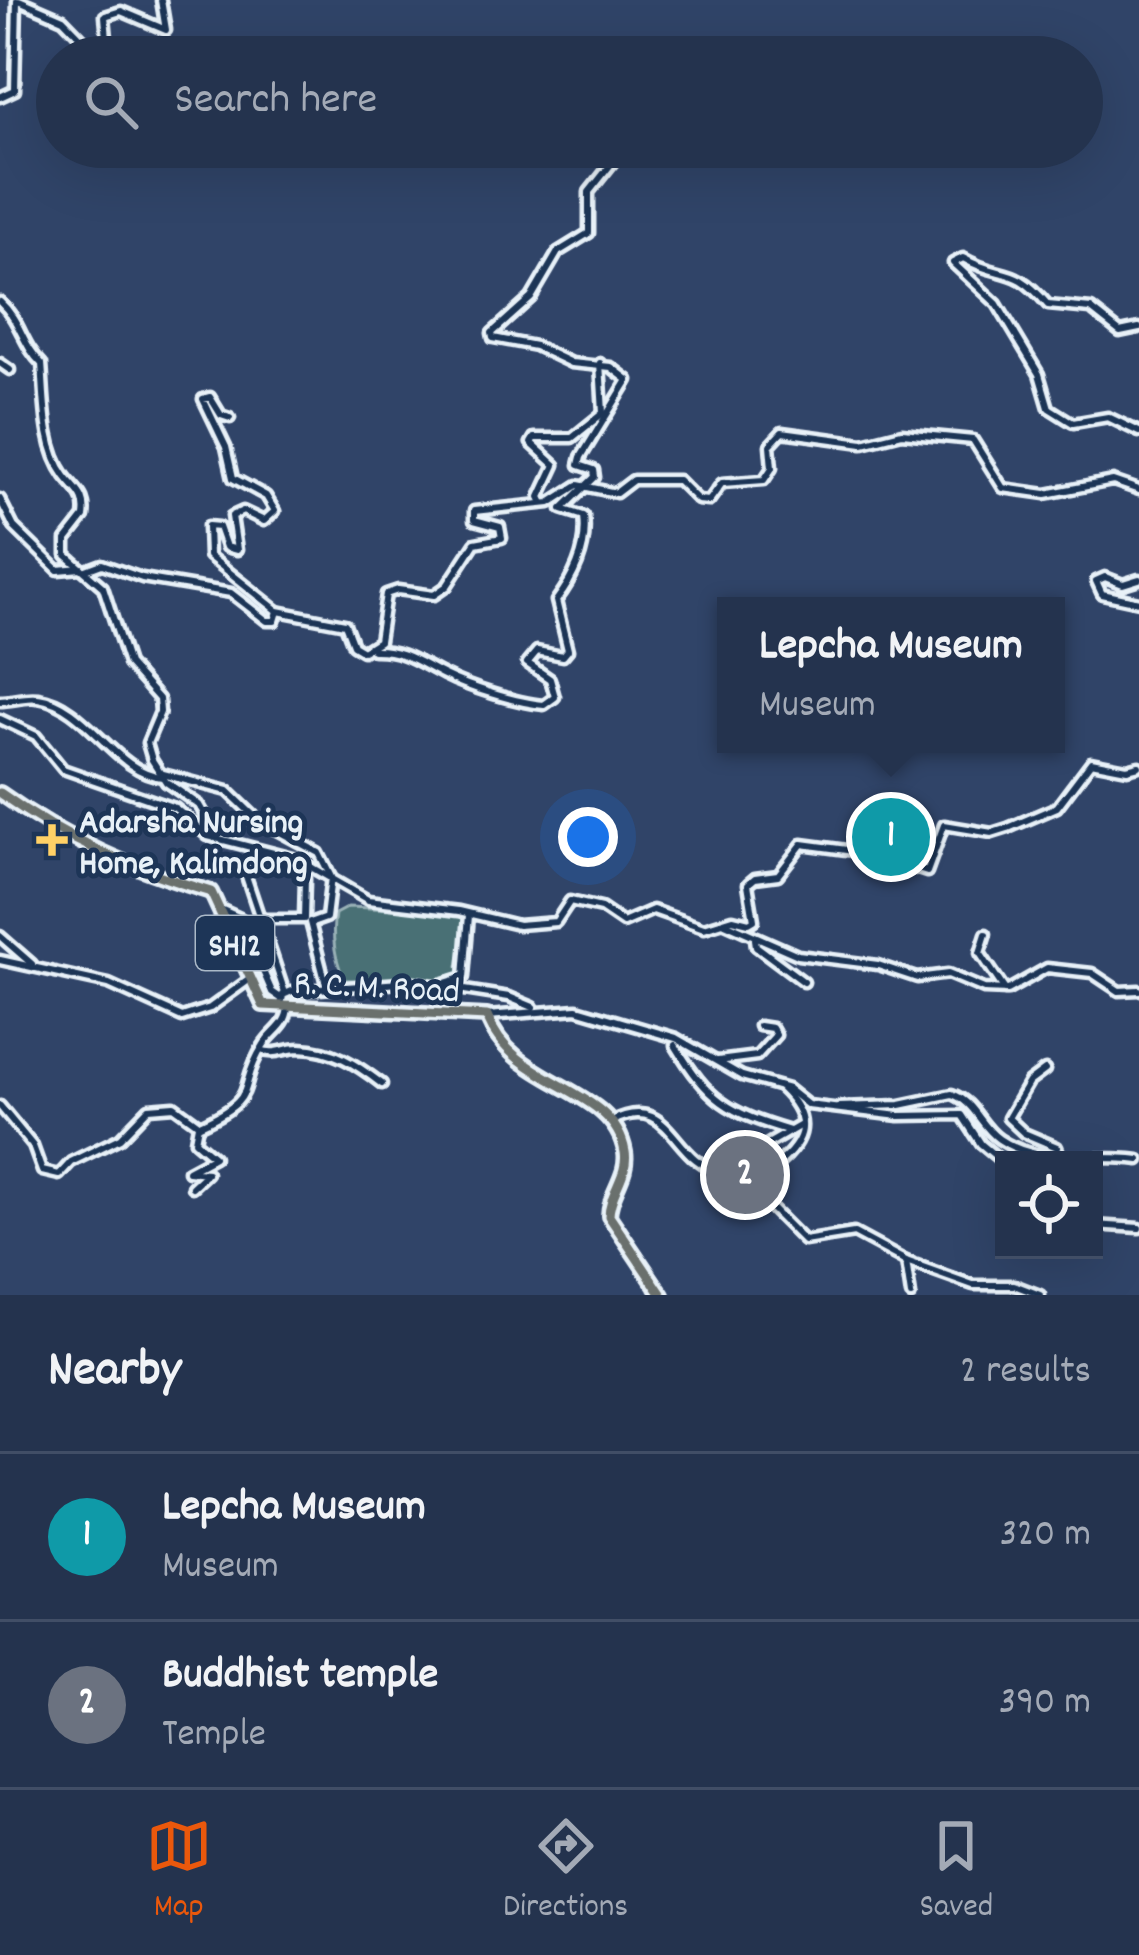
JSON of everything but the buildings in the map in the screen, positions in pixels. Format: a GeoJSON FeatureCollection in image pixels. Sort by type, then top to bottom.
{"type":"FeatureCollection","features":[{"type":"Feature","properties":{"kind":"main road","name":"SH12"},"geometry":{"type":"LineString","coordinates":[[0,793],[75,842],[130,868],[211,892],[218,908]]}},
{"type":"Feature","properties":{"kind":"main road","name":"R. C. M. Road"},"geometry":{"type":"LineString","coordinates":[[218,908],[263,1005],[283,1002],[487,1016]]}},
{"type":"Feature","properties":{"kind":"main road"},"geometry":{"type":"LineString","coordinates":[[487,1016],[495,1035],[525,1068],[581,1096],[610,1122],[626,1160],[609,1216],[662,1295]]}},
{"type":"Feature","properties":{"kind":"street"},"geometry":{"type":"LineString","coordinates":[[0,97],[15,90],[18,0],[63,19],[80,36]]}},
{"type":"Feature","properties":{"kind":"street"},"geometry":{"type":"LineString","coordinates":[[107,36],[105,16],[121,11],[166,30],[161,0]]}},
{"type":"Feature","properties":{"kind":"street"},"geometry":{"type":"LineString","coordinates":[[370,650],[379,641],[386,594],[398,590],[434,596],[447,586],[475,543],[502,538],[500,527],[474,520],[474,511],[543,503],[595,477],[594,470],[579,465],[581,457],[628,388],[624,371],[571,363],[535,346],[493,338],[492,333],[531,298],[558,252],[589,233],[589,192],[608,168]]}},
{"type":"Feature","properties":{"kind":"street"},"geometry":{"type":"LineString","coordinates":[[1139,328],[1120,332],[1091,310],[1048,305],[1034,287],[1011,272],[979,268],[963,258],[953,263],[997,304],[1040,374],[1049,408],[1073,423],[1108,417],[1139,432]]}},
{"type":"Feature","properties":{"kind":"street"},"geometry":{"type":"LineString","coordinates":[[0,302],[18,320],[28,351],[42,364],[40,399],[60,464],[83,497],[84,517],[65,548],[103,587],[128,664],[159,699],[160,712],[146,749],[161,775],[199,806],[218,839]]}},
{"type":"Feature","properties":{"kind":"street"},"geometry":{"type":"LineString","coordinates":[[0,363],[10,370]]}},
{"type":"Feature","properties":{"kind":"street"},"geometry":{"type":"LineString","coordinates":[[543,503],[541,497],[555,464],[531,443],[533,438],[572,438],[603,413],[600,364]]}},
{"type":"Feature","properties":{"kind":"street"},"geometry":{"type":"LineString","coordinates":[[230,418],[220,415],[210,397],[203,399],[226,447],[233,478],[266,496],[275,511],[264,521],[243,511],[232,516],[237,550],[226,548],[219,526],[208,526],[209,556],[278,611],[345,624],[353,645],[414,656],[446,676],[513,700],[551,703],[556,688],[527,663],[537,651],[562,656],[568,650],[556,601],[576,570],[586,525],[584,516],[562,508],[583,485]]}},
{"type":"Feature","properties":{"kind":"street"},"geometry":{"type":"LineString","coordinates":[[583,485],[616,494],[633,480],[669,479],[704,502],[722,484],[758,484],[770,475],[770,445],[782,432],[863,443],[902,433],[973,440],[996,480],[1022,494],[1113,481],[1139,490]]}},
{"type":"Feature","properties":{"kind":"street"},"geometry":{"type":"LineString","coordinates":[[0,499],[14,527],[58,570],[102,564],[142,578],[231,593],[267,621],[275,621],[278,611]]}},
{"type":"Feature","properties":{"kind":"street"},"geometry":{"type":"LineString","coordinates":[[1139,579],[1123,584],[1105,578],[1096,581],[1102,594],[1139,602]]}},
{"type":"Feature","properties":{"kind":"street"},"geometry":{"type":"LineString","coordinates":[[0,701],[40,698],[91,729],[139,772],[228,791],[258,820],[319,853],[332,877],[326,918],[312,923],[260,919]]}},
{"type":"Feature","properties":{"kind":"street"},"geometry":{"type":"LineString","coordinates":[[0,719],[36,736],[63,769],[157,800],[218,839],[284,854],[380,904],[518,925],[556,922],[570,901],[582,901],[623,923],[653,910],[704,928],[754,920],[748,884],[778,875],[802,844],[869,853],[926,872],[944,825],[992,833],[1057,807],[1090,763],[1127,769],[1139,766]]}},
{"type":"Feature","properties":{"kind":"street"},"geometry":{"type":"LineString","coordinates":[[284,854],[305,879],[307,909],[301,920]]}},
{"type":"Feature","properties":{"kind":"street"},"geometry":{"type":"LineString","coordinates":[[198,1125],[236,1107],[253,1081],[260,1050],[288,1017],[284,982],[243,867]]}},
{"type":"Feature","properties":{"kind":"street"},"geometry":{"type":"LineString","coordinates":[[218,908],[240,919],[272,992],[283,1002]]}},
{"type":"Feature","properties":{"kind":"street"},"geometry":{"type":"LineString","coordinates":[[432,987],[464,977],[469,915]]}},
{"type":"Feature","properties":{"kind":"street"},"geometry":{"type":"LineString","coordinates":[[312,923],[327,988]]}},
{"type":"Feature","properties":{"kind":"street"},"geometry":{"type":"LineString","coordinates":[[722,923],[805,957],[878,965],[917,978],[948,974],[984,989],[1005,990],[1047,968],[1092,973],[1119,991],[1139,990]]}},
{"type":"Feature","properties":{"kind":"street"},"geometry":{"type":"LineString","coordinates":[[986,934],[980,953],[1005,990]]}},
{"type":"Feature","properties":{"kind":"street"},"geometry":{"type":"LineString","coordinates":[[0,936],[35,966]]}},
{"type":"Feature","properties":{"kind":"street"},"geometry":{"type":"LineString","coordinates":[[755,939],[756,946],[804,982]]}},
{"type":"Feature","properties":{"kind":"street"},"geometry":{"type":"LineString","coordinates":[[0,960],[109,984],[182,1017],[194,1017],[251,978]]}},
{"type":"Feature","properties":{"kind":"street"},"geometry":{"type":"LineString","coordinates":[[283,1002],[327,988],[380,982],[509,997],[537,1008]]}},
{"type":"Feature","properties":{"kind":"street"},"geometry":{"type":"LineString","coordinates":[[487,1016],[562,1006],[640,1025],[824,1108],[899,1116],[962,1115],[995,1156]]}},
{"type":"Feature","properties":{"kind":"street"},"geometry":{"type":"LineString","coordinates":[[715,1061],[757,1056],[776,1035],[772,1028],[759,1026]]}},
{"type":"Feature","properties":{"kind":"street"},"geometry":{"type":"LineString","coordinates":[[675,1045],[704,1093],[742,1116],[790,1131]]}},
{"type":"Feature","properties":{"kind":"street"},"geometry":{"type":"LineString","coordinates":[[260,1050],[271,1054],[305,1048],[353,1060],[382,1084]]}},
{"type":"Feature","properties":{"kind":"street"},"geometry":{"type":"LineString","coordinates":[[1045,1070],[1029,1082],[1008,1118],[1024,1133],[1058,1151]]}},
{"type":"Feature","properties":{"kind":"street"},"geometry":{"type":"LineString","coordinates":[[778,1086],[794,1101],[801,1125],[794,1152],[769,1171],[765,1202],[804,1240],[854,1233],[906,1261],[973,1285],[1014,1285],[1040,1295]]}},
{"type":"Feature","properties":{"kind":"street"},"geometry":{"type":"LineString","coordinates":[[824,1108],[900,1105],[952,1094],[965,1100],[989,1132],[1012,1147],[1030,1151]]}},
{"type":"Feature","properties":{"kind":"street"},"geometry":{"type":"LineString","coordinates":[[0,1106],[51,1177],[120,1138],[148,1108],[174,1106],[198,1125]]}},
{"type":"Feature","properties":{"kind":"street"},"geometry":{"type":"LineString","coordinates":[[610,1122],[632,1113],[653,1117],[671,1130],[690,1159],[721,1172],[801,1125]]}},
{"type":"Feature","properties":{"kind":"street"},"geometry":{"type":"LineString","coordinates":[[192,1187],[207,1173],[188,1171],[214,1157],[195,1142],[198,1125]]}},
{"type":"Feature","properties":{"kind":"street"},"geometry":{"type":"LineString","coordinates":[[1103,1159],[1139,1160]]}},
{"type":"Feature","properties":{"kind":"street"},"geometry":{"type":"LineString","coordinates":[[1103,1226],[1139,1228]]}},
{"type":"Feature","properties":{"kind":"street"},"geometry":{"type":"LineString","coordinates":[[906,1261],[911,1295]]}},
{"type":"Feature","properties":{"kind":"green space"},"geometry":{"type":"Polygon","coordinates":[[[348,907],[466,916],[458,967],[462,973],[452,979],[344,980],[334,923],[335,914],[348,907]]]}},
{"type":"Feature","properties":{"kind":"place","name":"Lepcha Museum"},"geometry":{"type":"Point","coordinates":[891,837]}},
{"type":"Feature","properties":{"kind":"place","name":"Adarsha Nursing Home, Kalimdong"},"geometry":{"type":"Point","coordinates":[52,840]}},
{"type":"Feature","properties":{"kind":"place","name":"Buddhist temple"},"geometry":{"type":"Point","coordinates":[745,1175]}}]}
